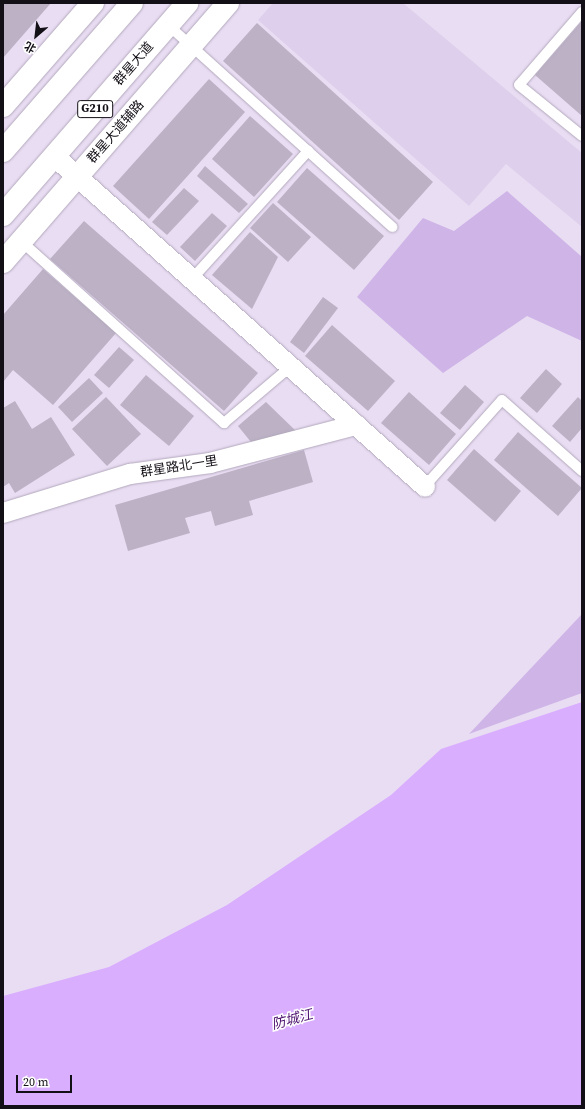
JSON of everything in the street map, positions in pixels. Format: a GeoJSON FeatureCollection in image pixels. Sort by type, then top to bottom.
{"type":"FeatureCollection","features":[{"type":"Feature","properties":{"kind":"main road"},"geometry":{"type":"LineString","coordinates":[[3,106],[93,3]]}},
{"type":"Feature","properties":{"kind":"main road"},"geometry":{"type":"LineString","coordinates":[[3,152],[132,3]]}},
{"type":"Feature","properties":{"kind":"main road","name":"群星大道"},"geometry":{"type":"LineString","coordinates":[[3,215],[187,3]]}},
{"type":"Feature","properties":{"kind":"main road","name":"群星大道辅路"},"geometry":{"type":"LineString","coordinates":[[3,262],[228,3]]}},
{"type":"Feature","properties":{"kind":"street"},"geometry":{"type":"LineString","coordinates":[[54,156],[425,486]]}},
{"type":"Feature","properties":{"kind":"street","name":"群星路北一里"},"geometry":{"type":"LineString","coordinates":[[3,513],[130,474],[210,463],[356,425]]}},
{"type":"Feature","properties":{"kind":"lane"},"geometry":{"type":"LineString","coordinates":[[582,12],[519,85],[582,136]]}},
{"type":"Feature","properties":{"kind":"lane"},"geometry":{"type":"LineString","coordinates":[[168,25],[392,227]]}},
{"type":"Feature","properties":{"kind":"lane"},"geometry":{"type":"LineString","coordinates":[[192,279],[308,151]]}},
{"type":"Feature","properties":{"kind":"lane"},"geometry":{"type":"LineString","coordinates":[[21,241],[224,423],[290,367]]}},
{"type":"Feature","properties":{"kind":"lane"},"geometry":{"type":"LineString","coordinates":[[425,486],[502,400],[582,471]]}},
{"type":"Feature","properties":{"kind":"shaded area"},"geometry":{"type":"Polygon","coordinates":[[[273,3],[403,3],[582,153],[582,227],[506,164],[469,206],[258,20],[273,3]]]}},
{"type":"Feature","properties":{"kind":"shaded area"},"geometry":{"type":"Polygon","coordinates":[[[507,191],[582,257],[582,341],[527,316],[443,373],[357,297],[423,218],[454,231],[507,191]]]}},
{"type":"Feature","properties":{"kind":"shaded area"},"geometry":{"type":"Polygon","coordinates":[[[582,614],[582,693],[469,734],[582,614]]]}},
{"type":"Feature","properties":{"kind":"water","name":"防城江"},"geometry":{"type":"Polygon","coordinates":[[[582,702],[582,1106],[3,1106],[3,996],[109,967],[227,905],[391,795],[441,749],[582,702]]]}},
{"type":"Feature","properties":{"kind":"building"},"geometry":{"type":"Polygon","coordinates":[[[3,3],[51,3],[3,58],[3,3]]]}},
{"type":"Feature","properties":{"kind":"building"},"geometry":{"type":"Polygon","coordinates":[[[582,21],[582,116],[535,75],[582,21]]]}},
{"type":"Feature","properties":{"kind":"building"},"geometry":{"type":"Polygon","coordinates":[[[257,23],[433,182],[399,220],[223,61],[257,23]]]}},
{"type":"Feature","properties":{"kind":"building"},"geometry":{"type":"Polygon","coordinates":[[[209,79],[245,112],[149,219],[113,186],[209,79]]]}},
{"type":"Feature","properties":{"kind":"building"},"geometry":{"type":"Polygon","coordinates":[[[250,116],[293,154],[254,197],[212,159],[250,116]]]}},
{"type":"Feature","properties":{"kind":"building"},"geometry":{"type":"Polygon","coordinates":[[[205,166],[248,204],[239,213],[197,176],[205,166]]]}},
{"type":"Feature","properties":{"kind":"building"},"geometry":{"type":"Polygon","coordinates":[[[307,168],[384,236],[354,270],[277,202],[307,168]]]}},
{"type":"Feature","properties":{"kind":"building"},"geometry":{"type":"Polygon","coordinates":[[[184,188],[199,201],[167,235],[152,222],[184,188]]]}},
{"type":"Feature","properties":{"kind":"building"},"geometry":{"type":"Polygon","coordinates":[[[273,203],[311,237],[288,262],[250,228],[273,203]]]}},
{"type":"Feature","properties":{"kind":"building"},"geometry":{"type":"Polygon","coordinates":[[[212,213],[227,226],[195,261],[180,247],[212,213]]]}},
{"type":"Feature","properties":{"kind":"building"},"geometry":{"type":"Polygon","coordinates":[[[84,221],[258,373],[224,411],[50,259],[84,221]]]}},
{"type":"Feature","properties":{"kind":"building"},"geometry":{"type":"Polygon","coordinates":[[[250,232],[278,257],[252,309],[212,275],[250,232]]]}},
{"type":"Feature","properties":{"kind":"building"},"geometry":{"type":"Polygon","coordinates":[[[43,269],[116,333],[53,405],[13,370],[3,382],[3,315],[43,269]]]}},
{"type":"Feature","properties":{"kind":"building"},"geometry":{"type":"Polygon","coordinates":[[[323,297],[338,308],[304,353],[290,342],[323,297]]]}},
{"type":"Feature","properties":{"kind":"building"},"geometry":{"type":"Polygon","coordinates":[[[332,325],[395,381],[368,411],[305,356],[332,325]]]}},
{"type":"Feature","properties":{"kind":"building"},"geometry":{"type":"Polygon","coordinates":[[[119,347],[134,360],[109,388],[94,375],[119,347]]]}},
{"type":"Feature","properties":{"kind":"building"},"geometry":{"type":"Polygon","coordinates":[[[546,369],[562,384],[537,413],[520,398],[546,369]]]}},
{"type":"Feature","properties":{"kind":"building"},"geometry":{"type":"Polygon","coordinates":[[[146,375],[194,416],[169,446],[120,405],[146,375]]]}},
{"type":"Feature","properties":{"kind":"building"},"geometry":{"type":"Polygon","coordinates":[[[89,378],[103,393],[72,422],[58,407],[89,378]]]}},
{"type":"Feature","properties":{"kind":"building"},"geometry":{"type":"Polygon","coordinates":[[[465,385],[484,402],[460,430],[440,413],[465,385]]]}},
{"type":"Feature","properties":{"kind":"building"},"geometry":{"type":"Polygon","coordinates":[[[409,392],[456,434],[429,465],[381,423],[409,392]]]}},
{"type":"Feature","properties":{"kind":"building"},"geometry":{"type":"Polygon","coordinates":[[[106,397],[141,434],[107,466],[72,429],[106,397]]]}},
{"type":"Feature","properties":{"kind":"building"},"geometry":{"type":"Polygon","coordinates":[[[578,397],[582,401],[582,428],[570,442],[552,426],[578,397]]]}},
{"type":"Feature","properties":{"kind":"building"},"geometry":{"type":"Polygon","coordinates":[[[15,401],[32,429],[51,417],[75,455],[15,493],[9,483],[3,487],[3,408],[15,401]]]}},
{"type":"Feature","properties":{"kind":"building"},"geometry":{"type":"Polygon","coordinates":[[[266,402],[297,432],[255,447],[238,426],[266,402]]]}},
{"type":"Feature","properties":{"kind":"building"},"geometry":{"type":"Polygon","coordinates":[[[518,432],[582,488],[558,516],[494,460],[518,432]]]}},
{"type":"Feature","properties":{"kind":"building"},"geometry":{"type":"Polygon","coordinates":[[[474,449],[521,491],[495,522],[447,480],[474,449]]]}},
{"type":"Feature","properties":{"kind":"building"},"geometry":{"type":"Polygon","coordinates":[[[304,450],[313,482],[249,501],[253,515],[215,526],[211,511],[185,518],[190,533],[128,551],[115,505],[304,450]]]}}]}
